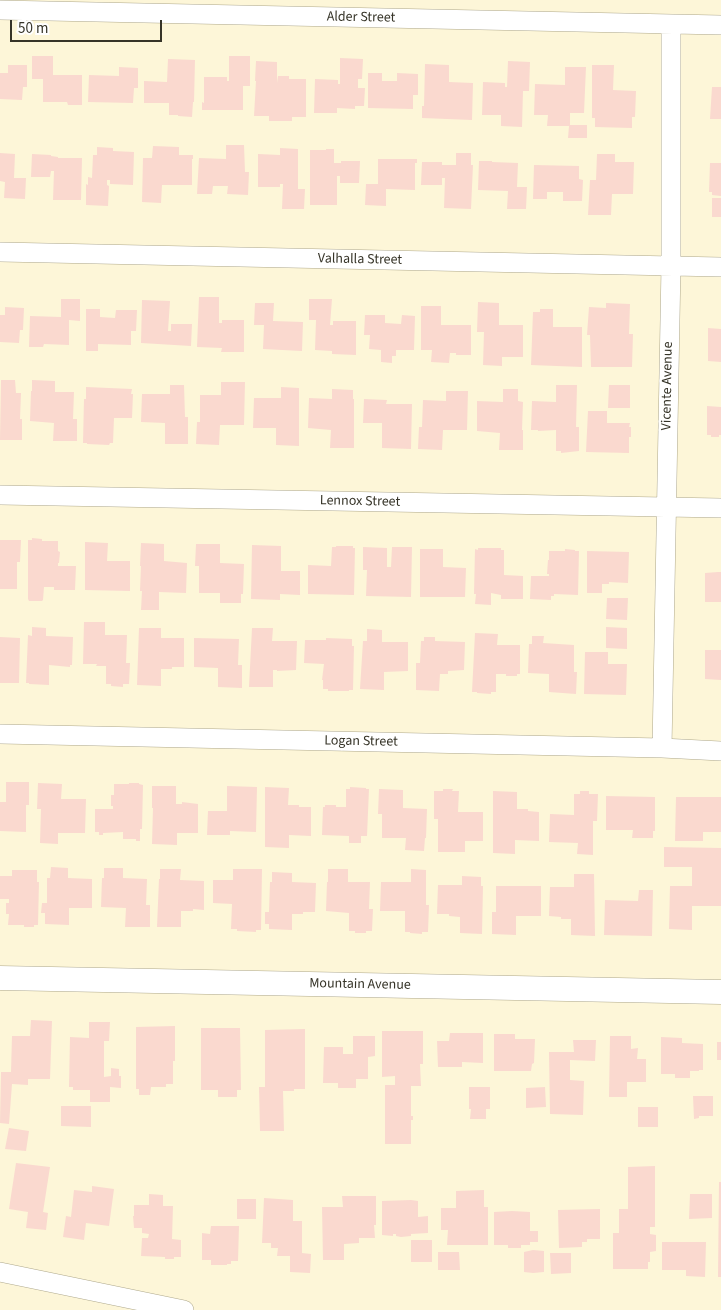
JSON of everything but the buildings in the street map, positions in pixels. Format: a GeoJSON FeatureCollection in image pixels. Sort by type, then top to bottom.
{"type":"FeatureCollection","features":[{"type":"Feature","properties":{"kind":"street","name":"Alder Street"},"geometry":{"type":"LineString","coordinates":[[0,10],[721,25]]}},
{"type":"Feature","properties":{"kind":"street","name":"Vicente Avenue"},"geometry":{"type":"LineString","coordinates":[[662,748],[671,266],[671,24]]}},
{"type":"Feature","properties":{"kind":"street","name":"Valhalla Street"},"geometry":{"type":"LineString","coordinates":[[0,252],[721,267]]}},
{"type":"Feature","properties":{"kind":"street","name":"Lennox Street"},"geometry":{"type":"LineString","coordinates":[[0,495],[721,508]]}},
{"type":"Feature","properties":{"kind":"street","name":"Logan Street"},"geometry":{"type":"LineString","coordinates":[[0,734],[662,748],[721,751]]}},
{"type":"Feature","properties":{"kind":"street","name":"Mountain Avenue"},"geometry":{"type":"LineString","coordinates":[[0,978],[721,992]]}},
{"type":"Feature","properties":{"kind":"street"},"geometry":{"type":"LineString","coordinates":[[0,1272],[184,1310]]}}]}
